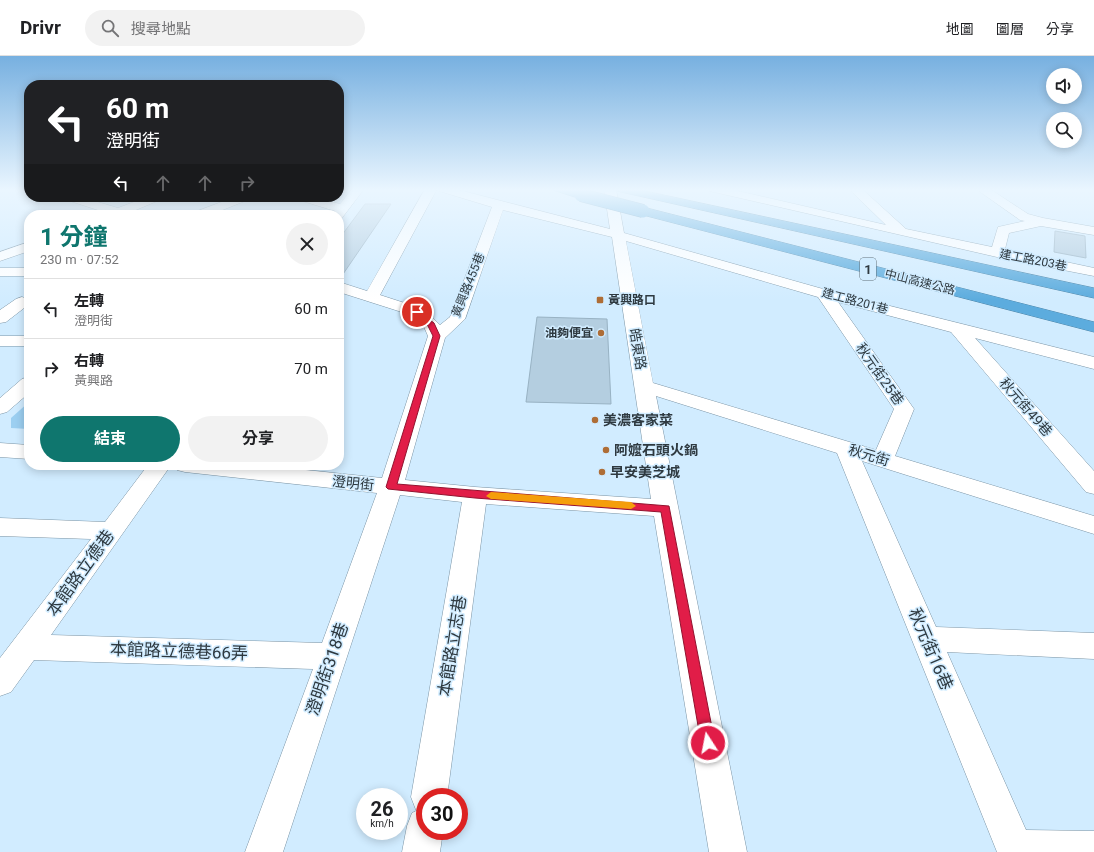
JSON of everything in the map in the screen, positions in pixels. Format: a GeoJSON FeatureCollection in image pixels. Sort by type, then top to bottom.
{"type":"FeatureCollection","features":[{"type":"Feature","properties":{"kind":"highway","name":"中山高速公路"},"geometry":{"type":"LineString","coordinates":[[701,226],[1094,327]]}},
{"type":"Feature","properties":{"kind":"highway","name":"中山高速公路"},"geometry":{"type":"LineString","coordinates":[[788,226],[1094,293]]}},
{"type":"Feature","properties":{"kind":"street"},"geometry":{"type":"LineString","coordinates":[[371,297],[410,226]]}},
{"type":"Feature","properties":{"kind":"street","name":"黃興路455巷"},"geometry":{"type":"LineString","coordinates":[[437,336],[457,319],[491,226]]}},
{"type":"Feature","properties":{"kind":"street","name":"建工路201巷"},"geometry":{"type":"LineString","coordinates":[[583,226],[824,294],[1094,363]]}},
{"type":"Feature","properties":{"kind":"street","name":"皓東路"},"geometry":{"type":"LineString","coordinates":[[616,226],[665,508],[728,852]]}},
{"type":"Feature","properties":{"kind":"street","name":"建工路203巷"},"geometry":{"type":"LineString","coordinates":[[876,226],[997,253],[1094,272]]}},
{"type":"Feature","properties":{"kind":"street"},"geometry":{"type":"LineString","coordinates":[[896,226],[902,232]]}},
{"type":"Feature","properties":{"kind":"street"},"geometry":{"type":"LineString","coordinates":[[997,253],[1003,230],[1021,226]]}},
{"type":"Feature","properties":{"kind":"street"},"geometry":{"type":"LineString","coordinates":[[1068,226],[1094,230]]}},
{"type":"Feature","properties":{"kind":"street"},"geometry":{"type":"LineString","coordinates":[[0,257],[24,248]]}},
{"type":"Feature","properties":{"kind":"street"},"geometry":{"type":"LineString","coordinates":[[0,272],[24,272]]}},
{"type":"Feature","properties":{"kind":"street"},"geometry":{"type":"LineString","coordinates":[[344,289],[417,312],[431,325],[437,336]]}},
{"type":"Feature","properties":{"kind":"street","name":"秋元街25巷"},"geometry":{"type":"LineString","coordinates":[[824,294],[904,409],[883,459]]}},
{"type":"Feature","properties":{"kind":"street"},"geometry":{"type":"LineString","coordinates":[[0,318],[22,302]]}},
{"type":"Feature","properties":{"kind":"street","name":"秋元街49巷"},"geometry":{"type":"LineString","coordinates":[[957,328],[1094,486]]}},
{"type":"Feature","properties":{"kind":"street","name":"澄明街318巷"},"geometry":{"type":"LineString","coordinates":[[264,852],[391,487],[437,336]]}},
{"type":"Feature","properties":{"kind":"street"},"geometry":{"type":"LineString","coordinates":[[0,341],[24,341]]}},
{"type":"Feature","properties":{"kind":"street","name":"秋元街"},"geometry":{"type":"LineString","coordinates":[[644,386],[1094,525]]}},
{"type":"Feature","properties":{"kind":"street"},"geometry":{"type":"LineString","coordinates":[[0,408],[24,387]]}},
{"type":"Feature","properties":{"kind":"street","name":"秋元街16巷"},"geometry":{"type":"LineString","coordinates":[[845,447],[1016,850]]}},
{"type":"Feature","properties":{"kind":"street"},"geometry":{"type":"LineString","coordinates":[[0,450],[24,452]]}},
{"type":"Feature","properties":{"kind":"street","name":"本館路立德巷"},"geometry":{"type":"LineString","coordinates":[[0,682],[156,470]]}},
{"type":"Feature","properties":{"kind":"street","name":"澄明街"},"geometry":{"type":"LineString","coordinates":[[231,470],[475,495],[665,508]]}},
{"type":"Feature","properties":{"kind":"street","name":"本館路立志巷"},"geometry":{"type":"LineString","coordinates":[[430,788],[475,495]]}},
{"type":"Feature","properties":{"kind":"street"},"geometry":{"type":"LineString","coordinates":[[0,528],[111,531]]}},
{"type":"Feature","properties":{"kind":"street"},"geometry":{"type":"LineString","coordinates":[[927,639],[1094,646]]}},
{"type":"Feature","properties":{"kind":"street","name":"本館路立德巷66弄"},"geometry":{"type":"LineString","coordinates":[[26,647],[332,656]]}},
{"type":"Feature","properties":{"kind":"street"},"geometry":{"type":"LineString","coordinates":[[421,852],[423,840]]}},
{"type":"Feature","properties":{"kind":"street"},"geometry":{"type":"LineString","coordinates":[[1016,850],[1094,850]]}},
{"type":"Feature","properties":{"kind":"shaded area"},"geometry":{"type":"Polygon","coordinates":[[[24,406],[24,429],[11,428],[11,418],[24,406]]]}},
{"type":"Feature","properties":{"kind":"building"},"geometry":{"type":"Polygon","coordinates":[[[349,226],[376,226],[344,273],[344,232],[349,226]]]}},
{"type":"Feature","properties":{"kind":"building"},"geometry":{"type":"Polygon","coordinates":[[[1055,231],[1085,236],[1086,258],[1054,252],[1055,231]]]}},
{"type":"Feature","properties":{"kind":"building"},"geometry":{"type":"Polygon","coordinates":[[[537,317],[607,319],[611,404],[526,402],[537,317]]]}},
{"type":"Feature","properties":{"kind":"slow traffic"},"geometry":{"type":"LineString","coordinates":[[491,496],[631,506]]}},
{"type":"Feature","properties":{"kind":"place","name":"黃興路口"},"geometry":{"type":"Point","coordinates":[600,300]}},
{"type":"Feature","properties":{"kind":"place","name":"油夠便宜"},"geometry":{"type":"Point","coordinates":[601,333]}},
{"type":"Feature","properties":{"kind":"place","name":"美濃客家菜"},"geometry":{"type":"Point","coordinates":[595,420]}},
{"type":"Feature","properties":{"kind":"place","name":"阿嬤石頭火鍋"},"geometry":{"type":"Point","coordinates":[606,450]}},
{"type":"Feature","properties":{"kind":"place","name":"早安美芝城"},"geometry":{"type":"Point","coordinates":[602,472]}},
{"type":"Feature","properties":{"kind":"route"},"geometry":{"type":"LineString","coordinates":[[417,312],[431,325],[437,336],[391,487],[475,495],[665,508],[708,743]]}}]}
